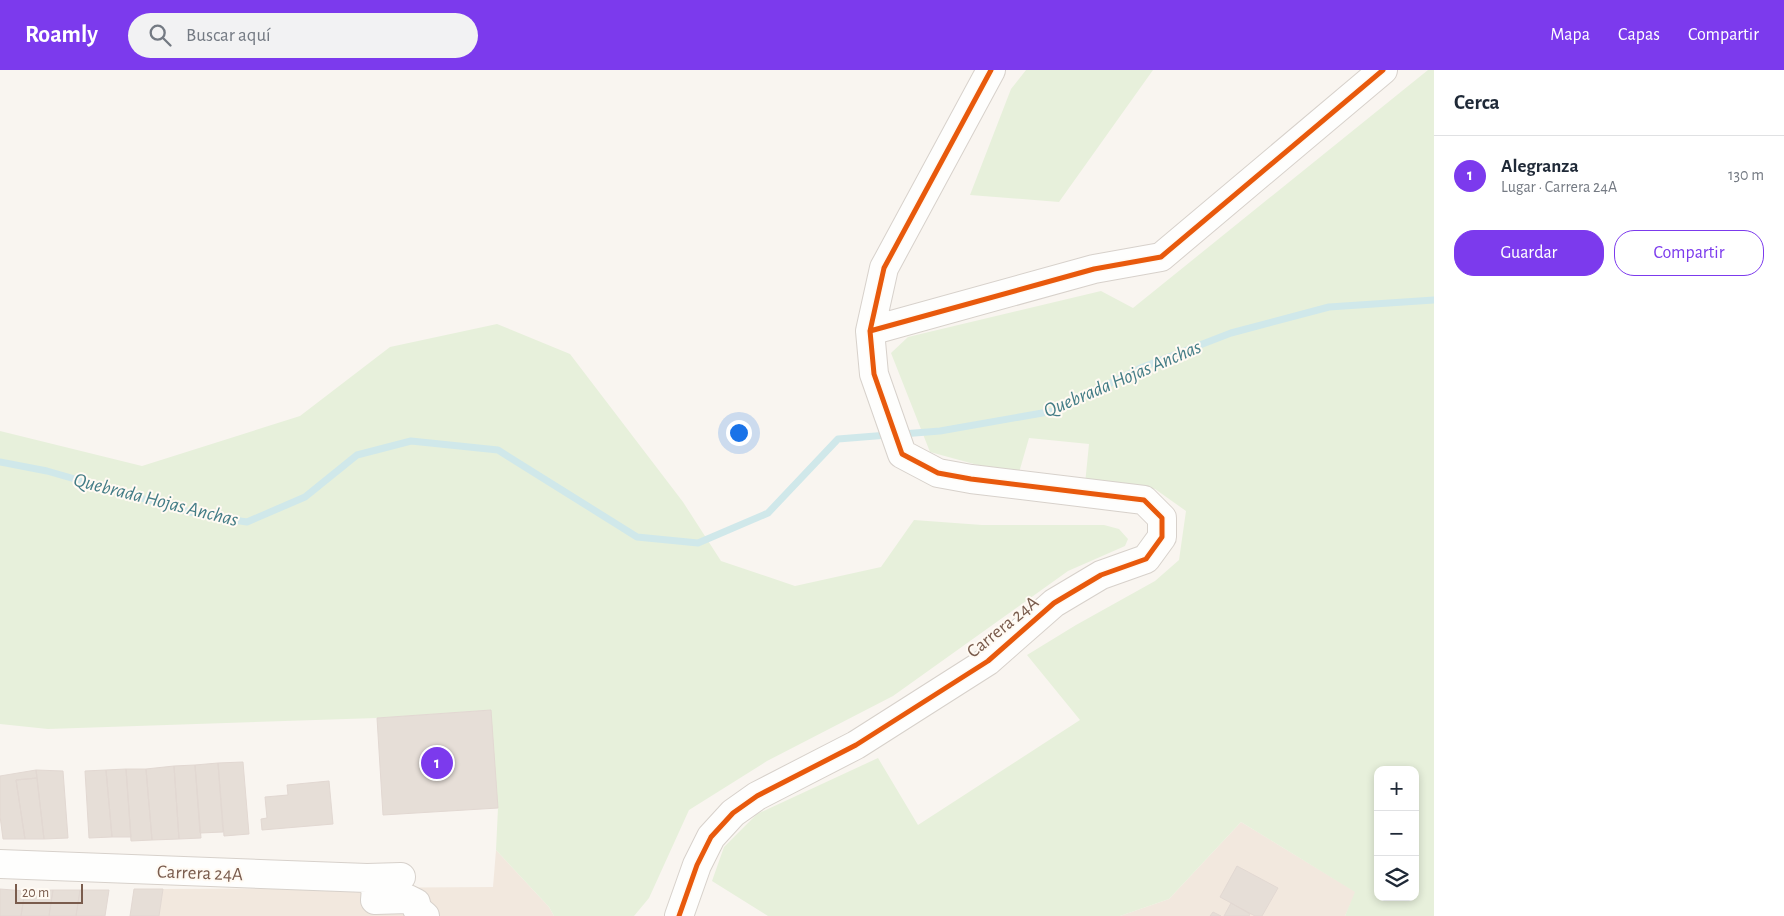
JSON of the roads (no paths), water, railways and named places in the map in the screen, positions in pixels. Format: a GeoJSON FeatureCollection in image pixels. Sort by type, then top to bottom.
{"type":"FeatureCollection","features":[{"type":"Feature","properties":{"kind":"street"},"geometry":{"type":"LineString","coordinates":[[990,70],[884,268],[870,331],[1094,269],[1161,258],[1383,70]]}},
{"type":"Feature","properties":{"kind":"street","name":"Carrera 24A"},"geometry":{"type":"LineString","coordinates":[[679,916],[697,865],[712,837],[733,813],[758,796],[864,740],[988,660],[1054,603],[1101,575],[1146,559],[1162,537],[1162,518],[1144,500],[971,479],[938,473],[902,454],[874,374],[870,331]]}},
{"type":"Feature","properties":{"kind":"street","name":"Carrera 24A"},"geometry":{"type":"LineString","coordinates":[[0,864],[367,878],[401,877]]}},
{"type":"Feature","properties":{"kind":"street"},"geometry":{"type":"LineString","coordinates":[[367,878],[376,888],[376,900],[408,900],[416,903],[417,909],[425,916]]}},
{"type":"Feature","properties":{"kind":"waterway","name":"Quebrada Hojas Anchas"},"geometry":{"type":"LineString","coordinates":[[902,434],[940,431],[1054,411],[1143,367],[1231,333],[1329,307],[1434,300]]}},
{"type":"Feature","properties":{"kind":"waterway","name":"Quebrada Hojas Anchas"},"geometry":{"type":"LineString","coordinates":[[0,462],[47,471],[200,515],[247,522],[305,497],[357,455],[411,441],[498,450],[637,537],[698,543],[768,513],[838,439],[888,435]]}},
{"type":"Feature","properties":{"kind":"place","name":"Alegranza"},"geometry":{"type":"Point","coordinates":[437,763]}}]}
